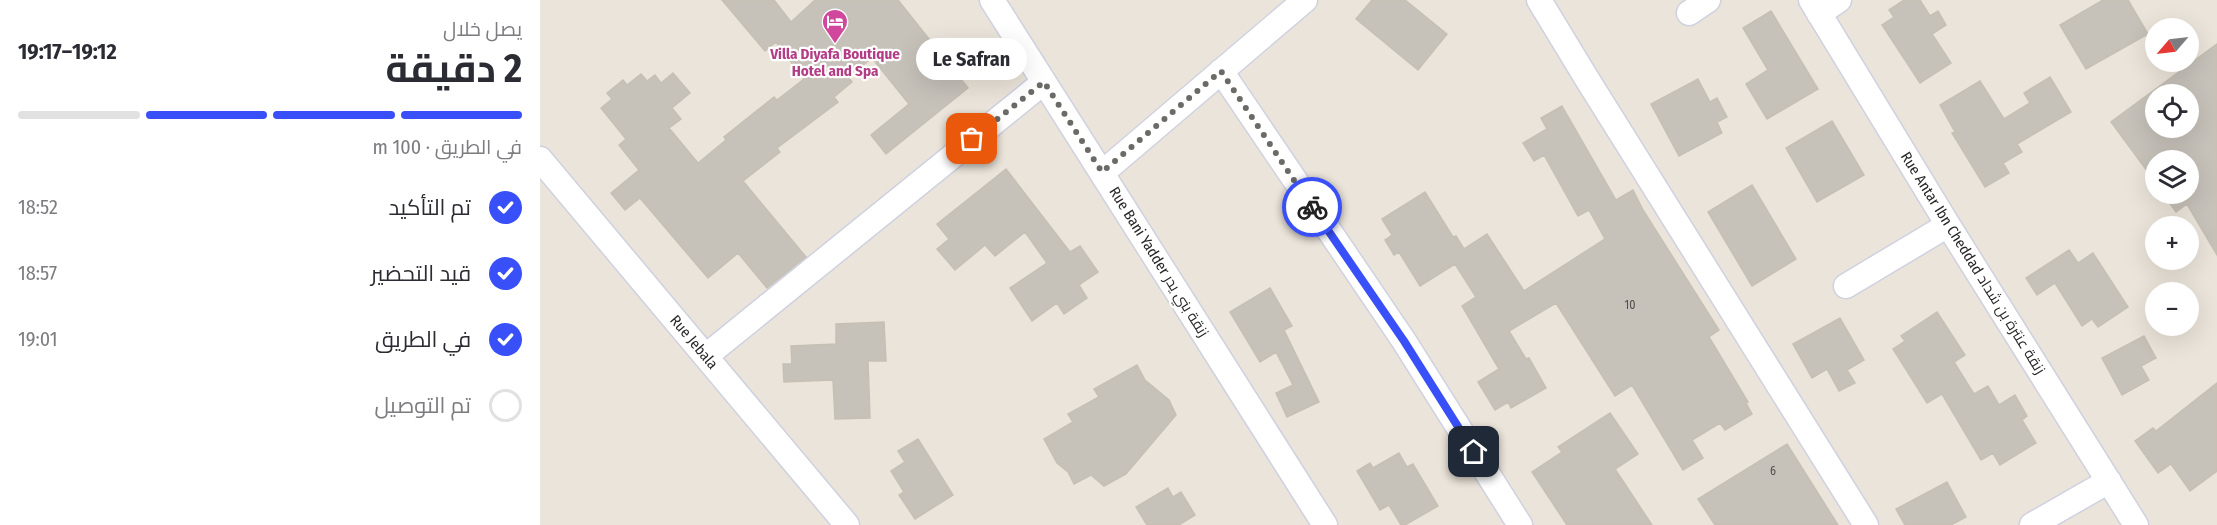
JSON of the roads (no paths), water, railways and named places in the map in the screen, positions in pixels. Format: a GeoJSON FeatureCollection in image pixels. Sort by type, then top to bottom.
{"type":"FeatureCollection","features":[{"type":"Feature","properties":{"kind":"street","name":"Rue Bani Yadder زنقة بني يدر"},"geometry":{"type":"LineString","coordinates":[[992,0],[1325,525]]}},
{"type":"Feature","properties":{"kind":"street"},"geometry":{"type":"LineString","coordinates":[[1102,172],[1305,0]]}},
{"type":"Feature","properties":{"kind":"street"},"geometry":{"type":"LineString","coordinates":[[1539,0],[1866,525]]}},
{"type":"Feature","properties":{"kind":"street"},"geometry":{"type":"LineString","coordinates":[[1815,7],[1839,0]]}},
{"type":"Feature","properties":{"kind":"street","name":"Rue Antar Ibn Cheddad زنقة عنترة بن شداد"},"geometry":{"type":"LineString","coordinates":[[1815,7],[2136,525]]}},
{"type":"Feature","properties":{"kind":"street"},"geometry":{"type":"LineString","coordinates":[[1221,71],[1404,341],[1521,525]]}},
{"type":"Feature","properties":{"kind":"street"},"geometry":{"type":"LineString","coordinates":[[706,356],[1044,82]]}},
{"type":"Feature","properties":{"kind":"street","name":"Rue Jebala"},"geometry":{"type":"LineString","coordinates":[[540,159],[847,525]]}},
{"type":"Feature","properties":{"kind":"street"},"geometry":{"type":"LineString","coordinates":[[1846,286],[1948,225]]}},
{"type":"Feature","properties":{"kind":"street"},"geometry":{"type":"LineString","coordinates":[[2031,525],[2109,481]]}},
{"type":"Feature","properties":{"kind":"place","name":"Villa Diyafa Boutique Hotel and Spa"},"geometry":{"type":"Point","coordinates":[835,45]}},
{"type":"Feature","properties":{"kind":"place","name":"Le Safran"},"geometry":{"type":"Point","coordinates":[972,139]}}]}
